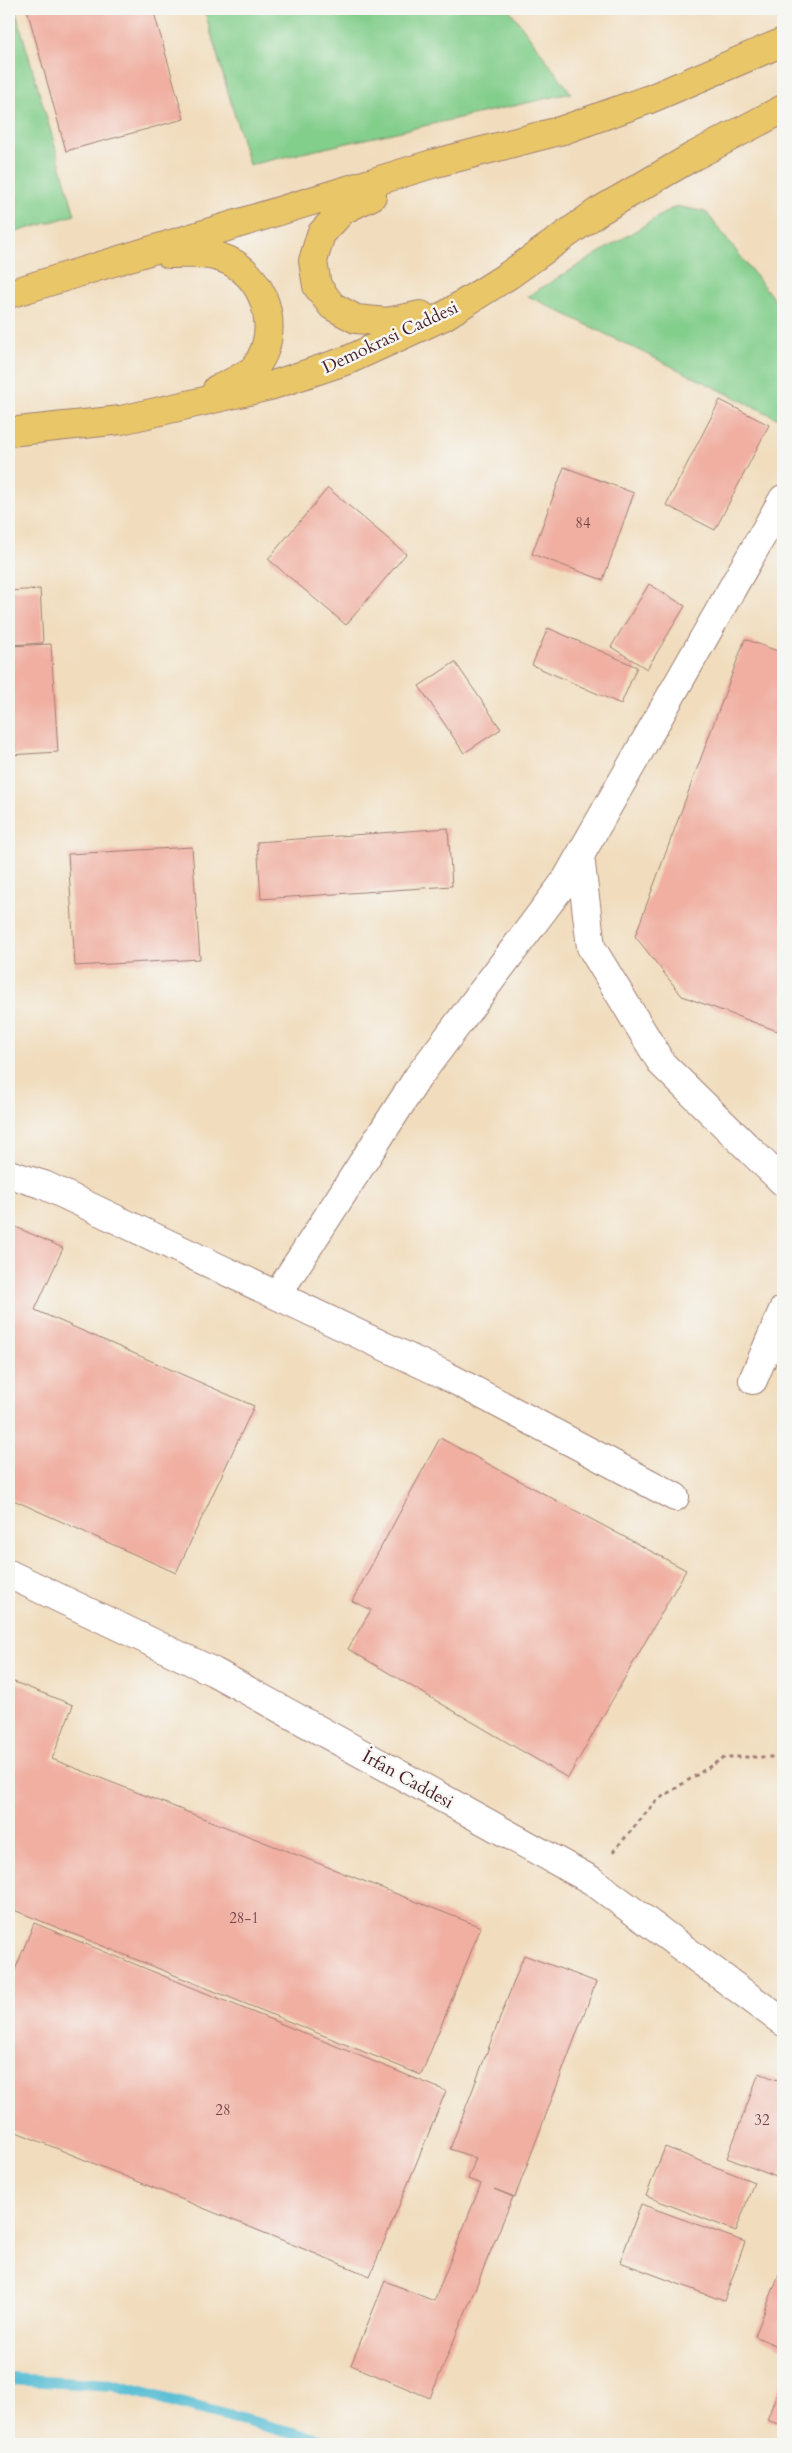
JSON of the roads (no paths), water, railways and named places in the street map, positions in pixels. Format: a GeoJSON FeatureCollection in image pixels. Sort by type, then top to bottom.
{"type":"FeatureCollection","features":[{"type":"Feature","properties":{"kind":"main road"},"geometry":{"type":"LineString","coordinates":[[9,294],[453,159],[572,127],[658,96],[783,42]]}},
{"type":"Feature","properties":{"kind":"main road","name":"Demokrasi Caddesi"},"geometry":{"type":"LineString","coordinates":[[9,432],[121,420],[270,386],[348,360],[444,316],[509,275],[599,211],[692,157],[783,108]]}},
{"type":"Feature","properties":{"kind":"main road"},"geometry":{"type":"LineString","coordinates":[[453,159],[342,210],[321,234],[313,261],[316,286],[332,306],[356,319],[387,322],[420,316],[509,275]]}},
{"type":"Feature","properties":{"kind":"main road"},"geometry":{"type":"LineString","coordinates":[[112,262],[161,254],[200,253],[223,258],[252,276],[264,298],[269,322],[265,348],[256,367],[224,387],[121,420]]}},
{"type":"Feature","properties":{"kind":"street"},"geometry":{"type":"LineString","coordinates":[[277,1296],[418,1076],[566,880],[783,499]]}},
{"type":"Feature","properties":{"kind":"street"},"geometry":{"type":"LineString","coordinates":[[580,856],[591,947],[662,1064],[783,1182]]}},
{"type":"Feature","properties":{"kind":"street"},"geometry":{"type":"LineString","coordinates":[[9,1174],[44,1185],[445,1375],[674,1497]]}},
{"type":"Feature","properties":{"kind":"street"},"geometry":{"type":"LineString","coordinates":[[753,1380],[783,1310]]}},
{"type":"Feature","properties":{"kind":"street","name":"İrfan Caddesi"},"geometry":{"type":"LineString","coordinates":[[9,1574],[214,1672],[591,1880],[783,2022]]}},
{"type":"Feature","properties":{"kind":"waterway"},"geometry":{"type":"LineString","coordinates":[[9,2379],[112,2385],[334,2444]]}}]}
